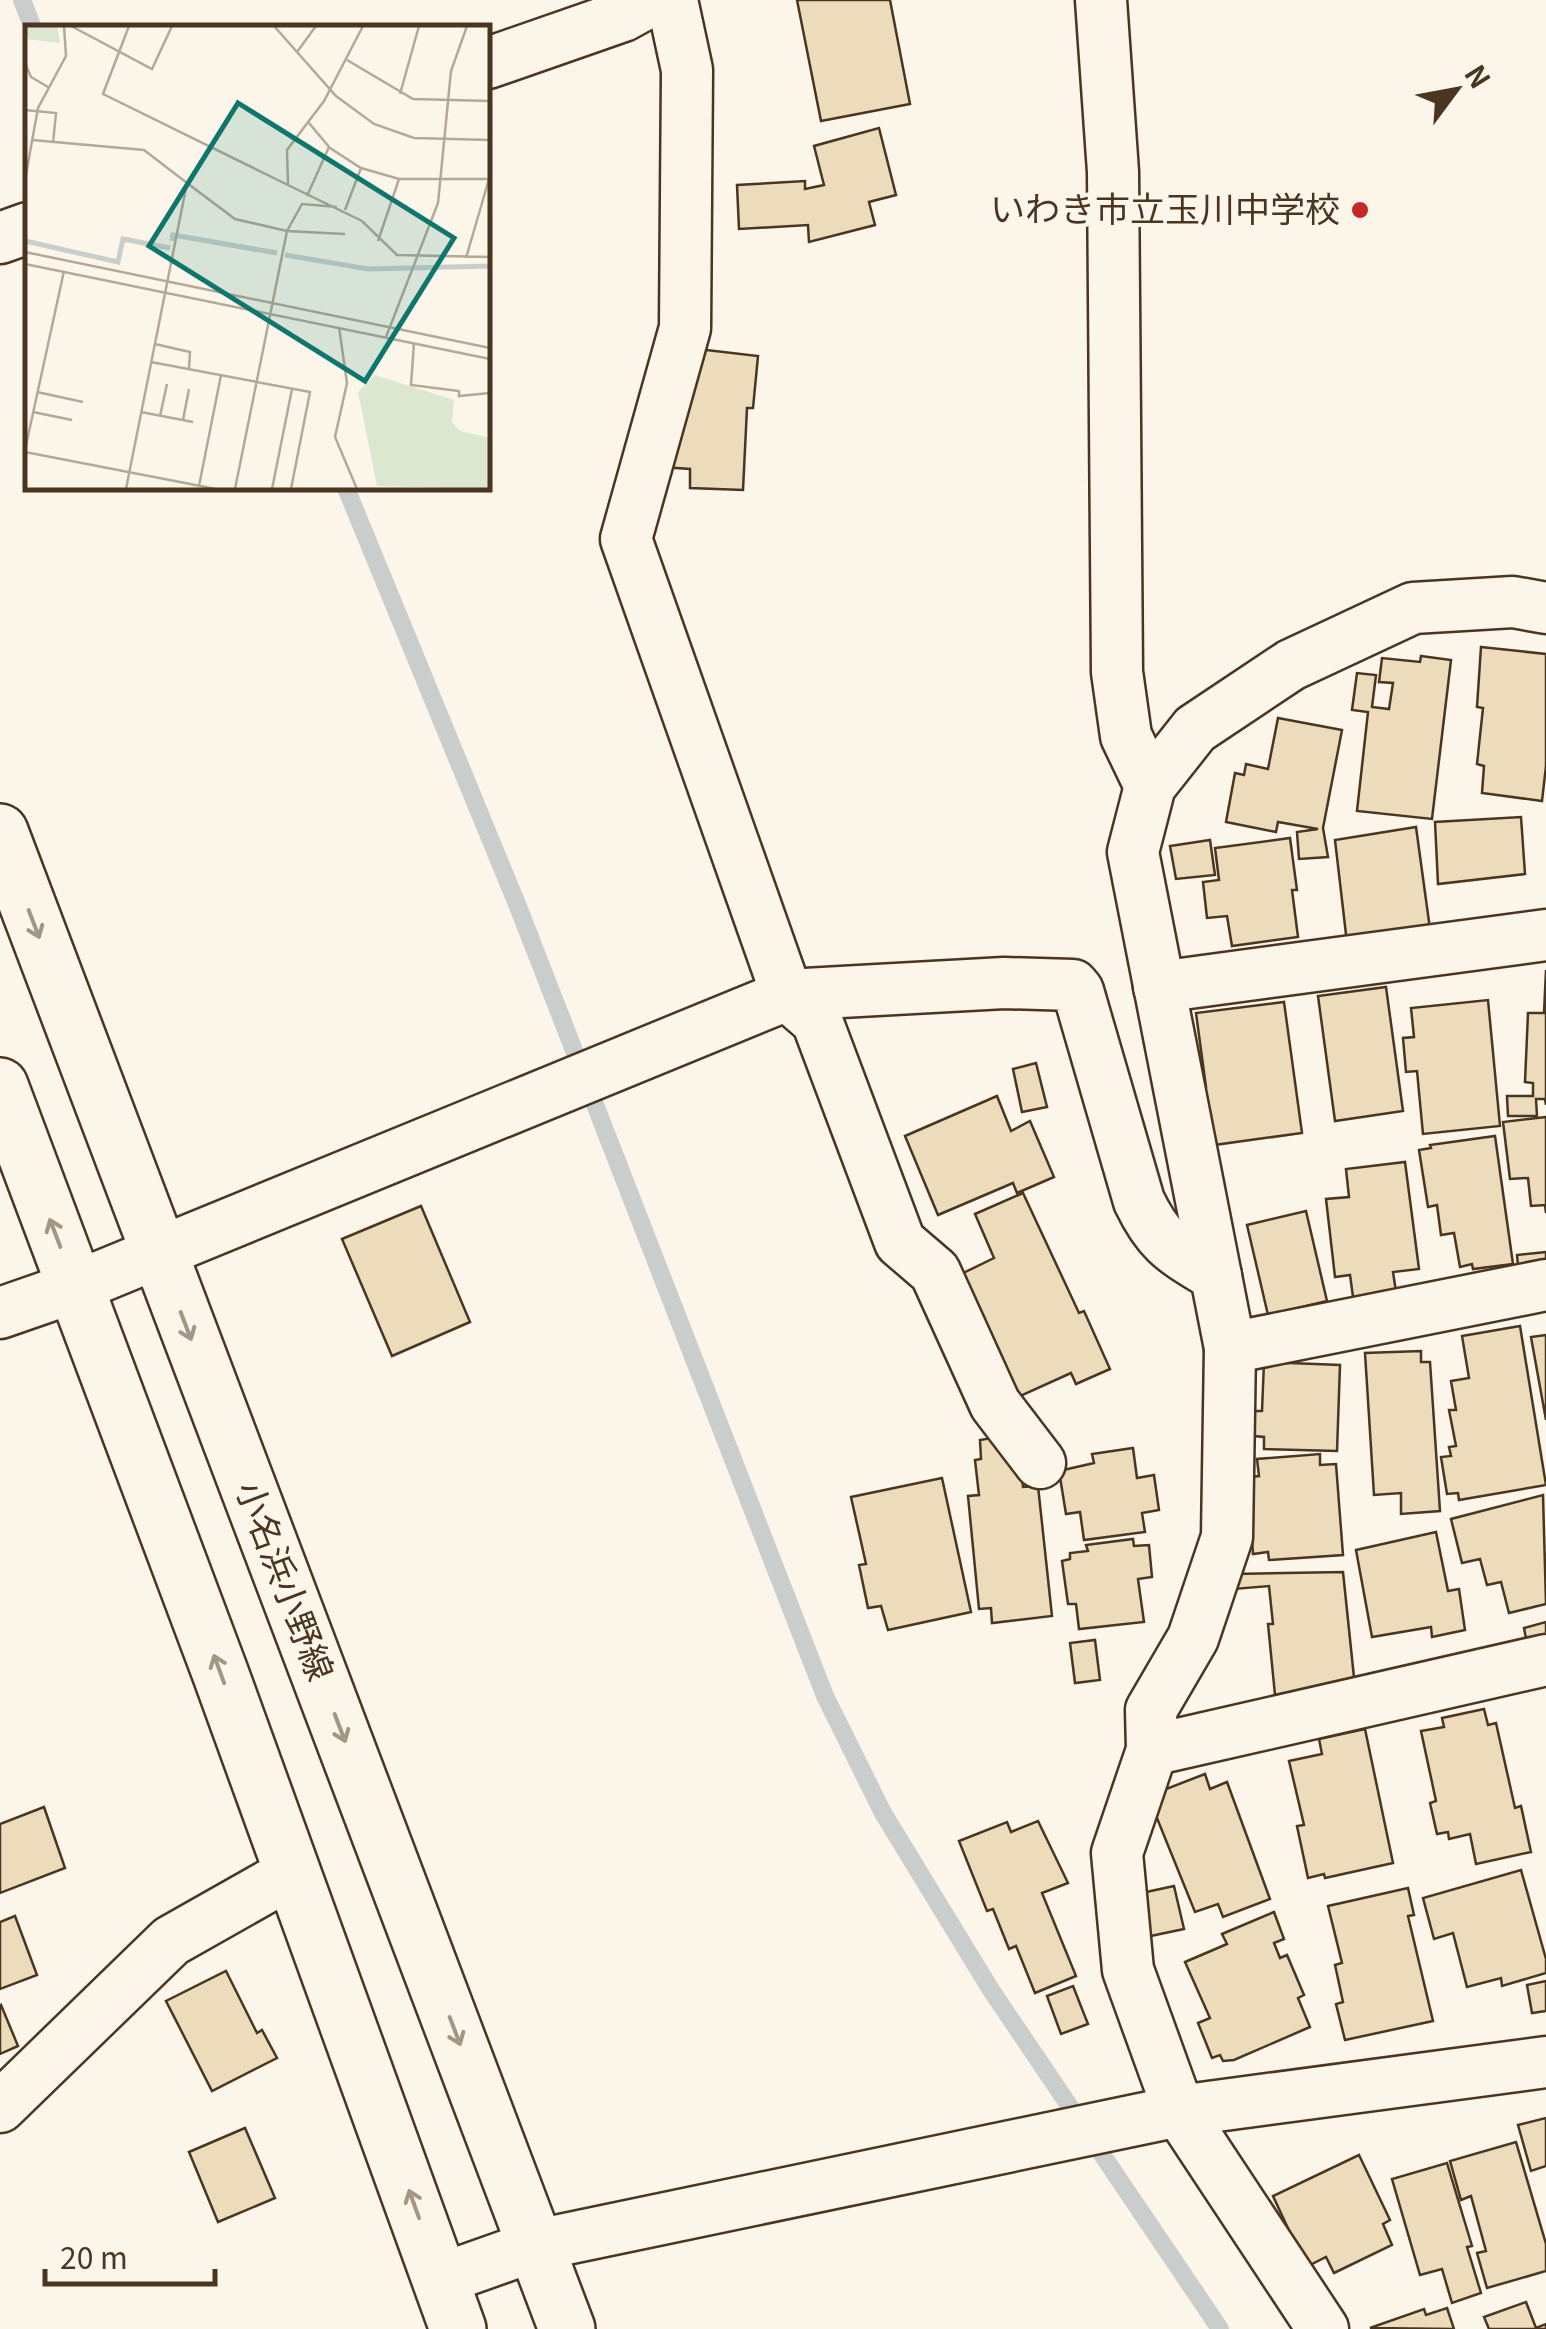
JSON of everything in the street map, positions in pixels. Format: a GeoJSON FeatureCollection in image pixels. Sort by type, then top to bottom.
{"type":"FeatureCollection","features":[{"type":"Feature","properties":{"kind":"main road","name":"小名浜小野線"},"geometry":{"type":"LineString","coordinates":[[0,832],[567,2329]]}},
{"type":"Feature","properties":{"kind":"main road"},"geometry":{"type":"LineString","coordinates":[[0,1086],[450,2304]]}},
{"type":"Feature","properties":{"kind":"street"},"geometry":{"type":"LineString","coordinates":[[490,62],[623,16],[652,0]]}},
{"type":"Feature","properties":{"kind":"street"},"geometry":{"type":"LineString","coordinates":[[672,0],[687,70],[685,328],[626,539],[787,995],[817,1021],[900,1242],[935,1272],[995,1404],[1040,1464]]}},
{"type":"Feature","properties":{"kind":"street"},"geometry":{"type":"LineString","coordinates":[[1101,0],[1113,172],[1117,672],[1126,736],[1150,786]]}},
{"type":"Feature","properties":{"kind":"street"},"geometry":{"type":"LineString","coordinates":[[0,238],[25,229]]}},
{"type":"Feature","properties":{"kind":"street"},"geometry":{"type":"LineString","coordinates":[[1323,2329],[1180,2112],[1128,1970],[1117,1853],[1152,1750],[1150,1710],[1192,1638],[1227,1537],[1230,1348],[1133,852],[1150,786],[1196,729],[1290,666],[1413,608],[1513,602],[1546,608]]}},
{"type":"Feature","properties":{"kind":"street"},"geometry":{"type":"LineString","coordinates":[[1159,987],[1546,935]]}},
{"type":"Feature","properties":{"kind":"street"},"geometry":{"type":"LineString","coordinates":[[0,1313],[76,1287],[787,995],[1004,983],[1073,985],[1078,991],[1139,1201],[1153,1230],[1169,1247],[1216,1276]]}},
{"type":"Feature","properties":{"kind":"street"},"geometry":{"type":"LineString","coordinates":[[1230,1348],[1546,1285]]}},
{"type":"Feature","properties":{"kind":"street"},"geometry":{"type":"LineString","coordinates":[[1152,1750],[1546,1660]]}},
{"type":"Feature","properties":{"kind":"street"},"geometry":{"type":"LineString","coordinates":[[0,2106],[171,1941],[293,1872]]}},
{"type":"Feature","properties":{"kind":"street"},"geometry":{"type":"LineString","coordinates":[[450,2304],[537,2245],[1180,2112],[1546,2062]]}},
{"type":"Feature","properties":{"kind":"building"},"geometry":{"type":"Polygon","coordinates":[[[797,0],[890,0],[910,104],[821,121],[797,0]]]}},
{"type":"Feature","properties":{"kind":"building"},"geometry":{"type":"Polygon","coordinates":[[[879,128],[896,195],[869,202],[875,225],[809,242],[808,225],[739,229],[737,185],[805,181],[805,189],[824,185],[814,146],[879,128]]]}},
{"type":"Feature","properties":{"kind":"building"},"geometry":{"type":"Polygon","coordinates":[[[698,349],[758,356],[753,408],[747,408],[743,490],[690,488],[690,469],[662,467],[698,349]]]}},
{"type":"Feature","properties":{"kind":"building"},"geometry":{"type":"Polygon","coordinates":[[[1481,647],[1546,654],[1546,766],[1542,801],[1482,793],[1484,766],[1477,764],[1483,708],[1477,707],[1481,647]]]}},
{"type":"Feature","properties":{"kind":"building"},"geometry":{"type":"Polygon","coordinates":[[[1421,656],[1451,660],[1432,819],[1357,811],[1368,712],[1352,710],[1357,673],[1376,675],[1372,707],[1389,709],[1393,683],[1379,682],[1382,658],[1420,662],[1421,656]]]}},
{"type":"Feature","properties":{"kind":"building"},"geometry":{"type":"Polygon","coordinates":[[[1278,718],[1342,730],[1323,828],[1328,857],[1299,859],[1297,832],[1318,829],[1278,822],[1276,832],[1226,822],[1235,773],[1244,775],[1246,764],[1268,769],[1278,718]]]}},
{"type":"Feature","properties":{"kind":"building"},"geometry":{"type":"Polygon","coordinates":[[[1521,817],[1525,874],[1438,884],[1435,822],[1521,817]]]}},
{"type":"Feature","properties":{"kind":"building"},"geometry":{"type":"Polygon","coordinates":[[[1416,827],[1430,929],[1347,943],[1335,840],[1416,827]]]}},
{"type":"Feature","properties":{"kind":"building"},"geometry":{"type":"Polygon","coordinates":[[[1290,838],[1298,937],[1232,946],[1227,916],[1207,918],[1203,882],[1219,880],[1215,848],[1290,838]]]}},
{"type":"Feature","properties":{"kind":"building"},"geometry":{"type":"Polygon","coordinates":[[[1210,840],[1215,875],[1176,879],[1170,846],[1210,840]]]}},
{"type":"Feature","properties":{"kind":"building"},"geometry":{"type":"Polygon","coordinates":[[[1546,970],[1546,1105],[1545,1099],[1536,1099],[1537,1116],[1508,1116],[1507,1096],[1533,1096],[1533,1083],[1525,1082],[1528,1013],[1544,1013],[1546,970]]]}},
{"type":"Feature","properties":{"kind":"building"},"geometry":{"type":"Polygon","coordinates":[[[1386,987],[1403,1111],[1335,1121],[1318,996],[1386,987]]]}},
{"type":"Feature","properties":{"kind":"building"},"geometry":{"type":"Polygon","coordinates":[[[1488,1000],[1500,1126],[1423,1134],[1417,1071],[1406,1072],[1403,1038],[1414,1037],[1411,1008],[1488,1000]]]}},
{"type":"Feature","properties":{"kind":"building"},"geometry":{"type":"Polygon","coordinates":[[[1284,1002],[1302,1133],[1214,1145],[1199,1088],[1206,1087],[1196,1013],[1284,1002]]]}},
{"type":"Feature","properties":{"kind":"building"},"geometry":{"type":"Polygon","coordinates":[[[1036,1063],[1047,1107],[1022,1112],[1013,1069],[1036,1063]]]}},
{"type":"Feature","properties":{"kind":"building"},"geometry":{"type":"Polygon","coordinates":[[[997,1096],[1011,1131],[1030,1121],[1054,1177],[1017,1193],[1013,1183],[938,1215],[905,1136],[997,1096]]]}},
{"type":"Feature","properties":{"kind":"building"},"geometry":{"type":"Polygon","coordinates":[[[1546,1117],[1546,1213],[1545,1205],[1531,1206],[1528,1178],[1510,1179],[1503,1122],[1546,1117]]]}},
{"type":"Feature","properties":{"kind":"building"},"geometry":{"type":"Polygon","coordinates":[[[1495,1136],[1513,1264],[1460,1267],[1454,1233],[1441,1235],[1437,1205],[1428,1207],[1419,1150],[1495,1136]]]}},
{"type":"Feature","properties":{"kind":"building"},"geometry":{"type":"Polygon","coordinates":[[[1405,1162],[1419,1269],[1393,1272],[1397,1298],[1354,1304],[1350,1275],[1335,1277],[1326,1199],[1349,1197],[1346,1169],[1405,1162]]]}},
{"type":"Feature","properties":{"kind":"building"},"geometry":{"type":"Polygon","coordinates":[[[1023,1193],[1110,1369],[1076,1384],[1071,1373],[1007,1402],[957,1276],[994,1258],[975,1214],[1023,1193]]]}},
{"type":"Feature","properties":{"kind":"building"},"geometry":{"type":"Polygon","coordinates":[[[421,1206],[470,1322],[392,1356],[342,1239],[421,1206]]]}},
{"type":"Feature","properties":{"kind":"building"},"geometry":{"type":"Polygon","coordinates":[[[1306,1211],[1327,1301],[1268,1315],[1247,1225],[1306,1211]]]}},
{"type":"Feature","properties":{"kind":"building"},"geometry":{"type":"Polygon","coordinates":[[[1546,1252],[1546,1271],[1519,1277],[1517,1255],[1546,1252]]]}},
{"type":"Feature","properties":{"kind":"building"},"geometry":{"type":"Polygon","coordinates":[[[1520,1326],[1546,1485],[1459,1500],[1458,1493],[1447,1494],[1441,1457],[1451,1456],[1449,1447],[1456,1446],[1449,1410],[1456,1410],[1451,1381],[1469,1378],[1462,1336],[1520,1326]]]}},
{"type":"Feature","properties":{"kind":"building"},"geometry":{"type":"Polygon","coordinates":[[[1546,1335],[1546,1420],[1531,1337],[1546,1335]]]}},
{"type":"Feature","properties":{"kind":"building"},"geometry":{"type":"Polygon","coordinates":[[[1421,1351],[1421,1362],[1430,1362],[1440,1511],[1401,1514],[1401,1493],[1374,1495],[1365,1353],[1421,1351]]]}},
{"type":"Feature","properties":{"kind":"building"},"geometry":{"type":"Polygon","coordinates":[[[1264,1362],[1340,1365],[1337,1451],[1264,1449],[1264,1437],[1254,1436],[1254,1411],[1262,1411],[1264,1362]]]}},
{"type":"Feature","properties":{"kind":"building"},"geometry":{"type":"Polygon","coordinates":[[[1003,1436],[1020,1454],[1023,1487],[1038,1486],[1052,1616],[992,1623],[991,1608],[979,1609],[968,1496],[979,1495],[975,1460],[981,1459],[980,1440],[1003,1436]]]}},
{"type":"Feature","properties":{"kind":"building"},"geometry":{"type":"Polygon","coordinates":[[[1133,1448],[1137,1478],[1154,1475],[1159,1510],[1142,1513],[1145,1532],[1084,1540],[1080,1512],[1066,1514],[1059,1471],[1094,1463],[1092,1454],[1133,1448]]]}},
{"type":"Feature","properties":{"kind":"building"},"geometry":{"type":"Polygon","coordinates":[[[1320,1454],[1320,1465],[1336,1464],[1343,1555],[1269,1560],[1268,1552],[1253,1554],[1248,1477],[1259,1476],[1257,1459],[1320,1454]]]}},
{"type":"Feature","properties":{"kind":"building"},"geometry":{"type":"Polygon","coordinates":[[[942,1478],[971,1612],[888,1630],[881,1606],[868,1608],[859,1565],[866,1564],[851,1497],[942,1478]]]}},
{"type":"Feature","properties":{"kind":"building"},"geometry":{"type":"Polygon","coordinates":[[[1543,1495],[1546,1604],[1509,1613],[1501,1582],[1487,1585],[1480,1559],[1462,1563],[1451,1519],[1543,1495]]]}},
{"type":"Feature","properties":{"kind":"building"},"geometry":{"type":"Polygon","coordinates":[[[1436,1532],[1448,1591],[1459,1589],[1465,1630],[1432,1637],[1431,1627],[1372,1637],[1356,1550],[1436,1532]]]}},
{"type":"Feature","properties":{"kind":"building"},"geometry":{"type":"Polygon","coordinates":[[[1133,1539],[1134,1546],[1149,1545],[1152,1577],[1138,1579],[1144,1622],[1079,1629],[1076,1604],[1068,1604],[1062,1561],[1070,1559],[1070,1553],[1088,1551],[1086,1545],[1133,1539]]]}},
{"type":"Feature","properties":{"kind":"building"},"geometry":{"type":"Polygon","coordinates":[[[1343,1572],[1355,1687],[1275,1695],[1268,1624],[1273,1624],[1269,1586],[1234,1589],[1234,1574],[1343,1572]]]}},
{"type":"Feature","properties":{"kind":"building"},"geometry":{"type":"Polygon","coordinates":[[[1546,1622],[1546,1644],[1528,1649],[1524,1628],[1546,1622]]]}},
{"type":"Feature","properties":{"kind":"building"},"geometry":{"type":"Polygon","coordinates":[[[1095,1640],[1100,1680],[1075,1683],[1070,1643],[1095,1640]]]}},
{"type":"Feature","properties":{"kind":"building"},"geometry":{"type":"Polygon","coordinates":[[[1484,1709],[1488,1725],[1496,1723],[1515,1808],[1521,1806],[1531,1852],[1476,1864],[1470,1834],[1449,1839],[1448,1832],[1437,1834],[1430,1803],[1436,1801],[1421,1731],[1444,1727],[1442,1718],[1484,1709]]]}},
{"type":"Feature","properties":{"kind":"building"},"geometry":{"type":"Polygon","coordinates":[[[1365,1729],[1393,1863],[1308,1878],[1297,1826],[1304,1825],[1289,1761],[1322,1754],[1319,1739],[1365,1729]]]}},
{"type":"Feature","properties":{"kind":"building"},"geometry":{"type":"Polygon","coordinates":[[[1205,1774],[1210,1789],[1227,1782],[1270,1899],[1223,1917],[1218,1904],[1195,1912],[1148,1796],[1205,1774]]]}},
{"type":"Feature","properties":{"kind":"building"},"geometry":{"type":"Polygon","coordinates":[[[44,1807],[65,1868],[0,1893],[0,1824],[44,1807]]]}},
{"type":"Feature","properties":{"kind":"building"},"geometry":{"type":"Polygon","coordinates":[[[1038,1821],[1068,1883],[1042,1893],[1076,1976],[1035,1993],[1016,1946],[1009,1949],[993,1909],[987,1911],[959,1841],[1007,1822],[1011,1832],[1038,1821]]]}},
{"type":"Feature","properties":{"kind":"building"},"geometry":{"type":"Polygon","coordinates":[[[1521,1870],[1546,1959],[1546,1973],[1502,1986],[1501,1978],[1467,1987],[1453,1933],[1434,1939],[1423,1898],[1521,1870]]]}},
{"type":"Feature","properties":{"kind":"building"},"geometry":{"type":"Polygon","coordinates":[[[1174,1886],[1184,1929],[1146,1937],[1137,1894],[1174,1886]]]}},
{"type":"Feature","properties":{"kind":"building"},"geometry":{"type":"Polygon","coordinates":[[[1408,1888],[1414,1915],[1408,1916],[1433,2021],[1345,2040],[1336,2004],[1343,2002],[1335,1965],[1342,1963],[1328,1906],[1408,1888]]]}},
{"type":"Feature","properties":{"kind":"building"},"geometry":{"type":"Polygon","coordinates":[[[1274,1912],[1284,1939],[1274,1943],[1280,1958],[1287,1955],[1304,1995],[1298,1998],[1310,2027],[1234,2060],[1223,2061],[1220,2055],[1212,2058],[1198,2023],[1210,2018],[1185,1962],[1227,1944],[1222,1934],[1274,1912]]]}},
{"type":"Feature","properties":{"kind":"building"},"geometry":{"type":"Polygon","coordinates":[[[15,1916],[37,1975],[0,1989],[0,1922],[15,1916]]]}},
{"type":"Feature","properties":{"kind":"building"},"geometry":{"type":"Polygon","coordinates":[[[226,1971],[257,2033],[262,2030],[277,2058],[212,2091],[166,2001],[226,1971]]]}},
{"type":"Feature","properties":{"kind":"building"},"geometry":{"type":"Polygon","coordinates":[[[1546,1981],[1546,2011],[1532,2013],[1527,1985],[1546,1981]]]}},
{"type":"Feature","properties":{"kind":"building"},"geometry":{"type":"Polygon","coordinates":[[[1073,1986],[1088,2024],[1061,2034],[1047,1996],[1073,1986]]]}},
{"type":"Feature","properties":{"kind":"building"},"geometry":{"type":"Polygon","coordinates":[[[0,2006],[18,2046],[0,2054],[0,2006]]]}},
{"type":"Feature","properties":{"kind":"building"},"geometry":{"type":"Polygon","coordinates":[[[1546,2118],[1546,2166],[1531,2171],[1518,2125],[1546,2118]]]}},
{"type":"Feature","properties":{"kind":"building"},"geometry":{"type":"Polygon","coordinates":[[[245,2128],[275,2198],[218,2222],[189,2152],[245,2128]]]}},
{"type":"Feature","properties":{"kind":"building"},"geometry":{"type":"Polygon","coordinates":[[[1516,2142],[1546,2244],[1546,2271],[1487,2288],[1477,2253],[1486,2251],[1471,2196],[1461,2200],[1450,2161],[1516,2142]]]}},
{"type":"Feature","properties":{"kind":"building"},"geometry":{"type":"Polygon","coordinates":[[[1359,2155],[1390,2220],[1383,2224],[1392,2245],[1334,2273],[1326,2257],[1306,2267],[1273,2196],[1359,2155]]]}},
{"type":"Feature","properties":{"kind":"building"},"geometry":{"type":"Polygon","coordinates":[[[1447,2163],[1472,2246],[1467,2247],[1481,2293],[1452,2303],[1442,2269],[1420,2275],[1392,2179],[1447,2163]]]}},
{"type":"Feature","properties":{"kind":"building"},"geometry":{"type":"Polygon","coordinates":[[[1526,2302],[1536,2328],[1546,2324],[1546,2329],[1489,2329],[1484,2317],[1526,2302]]]}},
{"type":"Feature","properties":{"kind":"building"},"geometry":{"type":"Polygon","coordinates":[[[1447,2308],[1454,2329],[1370,2328],[1424,2309],[1426,2315],[1447,2308]]]}},
{"type":"Feature","properties":{"kind":"waterway"},"geometry":{"type":"LineString","coordinates":[[22,0],[32,25]]}},
{"type":"Feature","properties":{"kind":"waterway"},"geometry":{"type":"LineString","coordinates":[[347,490],[519,909],[825,1696],[883,1813],[991,1990],[1220,2329]]}},
{"type":"Feature","properties":{"kind":"place","name":"いわき市立玉川中学校"},"geometry":{"type":"Point","coordinates":[1360,210]}}]}
